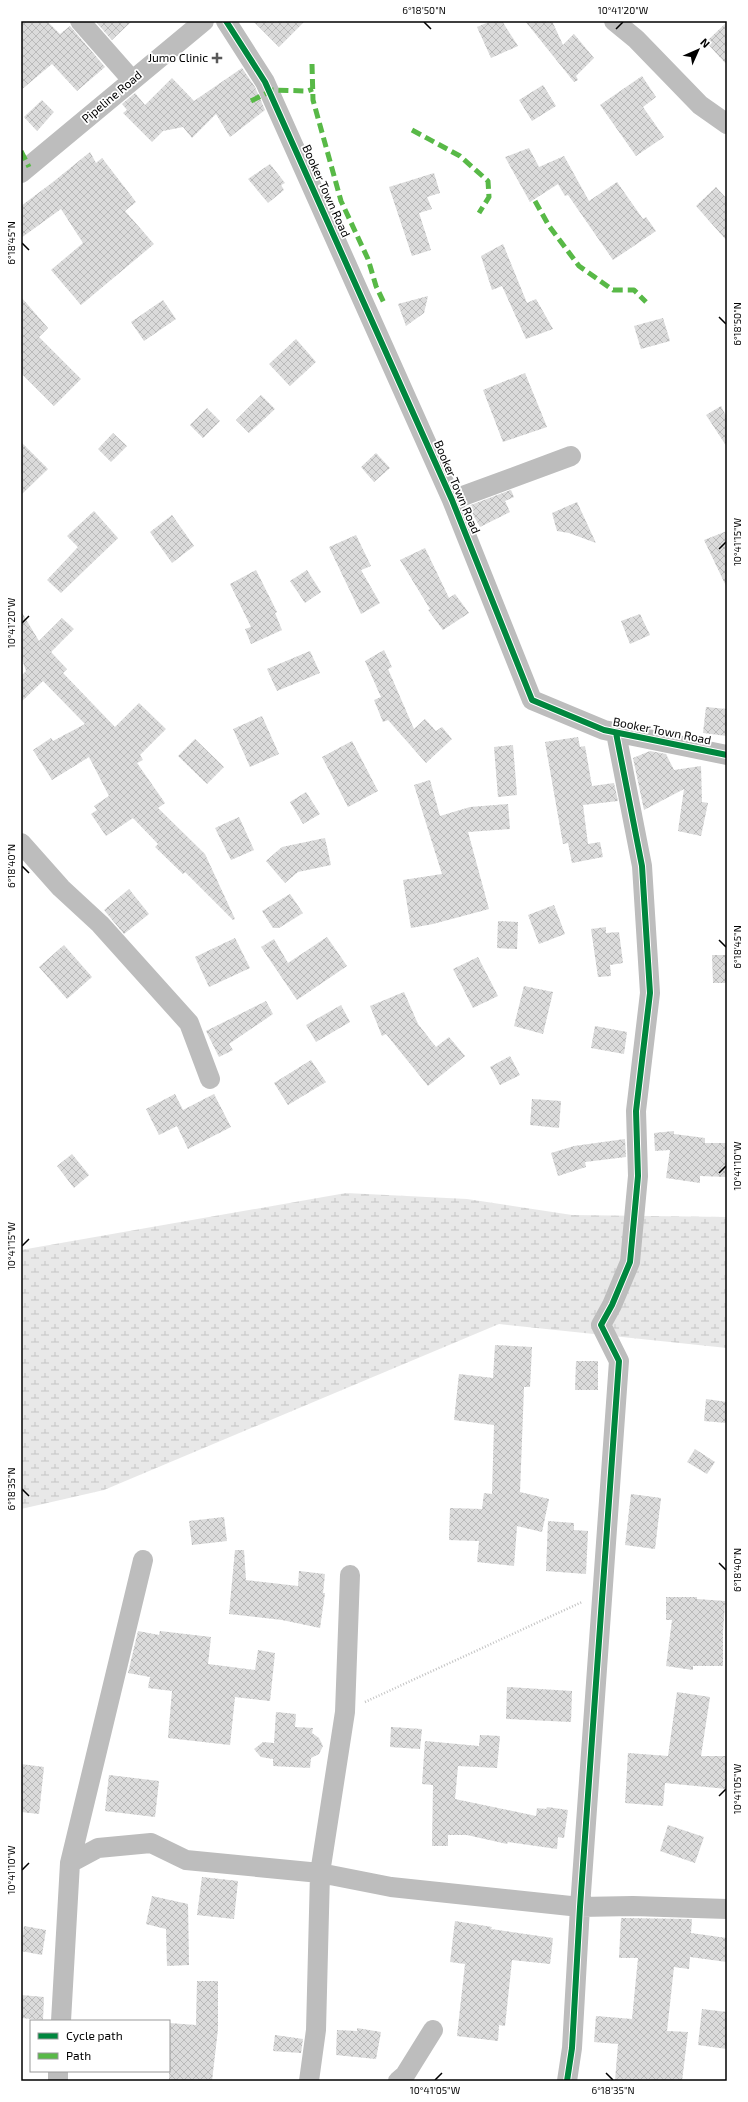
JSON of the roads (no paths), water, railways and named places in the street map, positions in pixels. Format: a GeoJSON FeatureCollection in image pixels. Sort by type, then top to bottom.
{"type":"FeatureCollection","features":[{"type":"Feature","properties":{"kind":"street"},"geometry":{"type":"LineString","coordinates":[[80,21],[132,80]]}},
{"type":"Feature","properties":{"kind":"street","name":"Pipeline Road"},"geometry":{"type":"LineString","coordinates":[[21,173],[204,21]]}},
{"type":"Feature","properties":{"kind":"street","name":"Booker Town Road"},"geometry":{"type":"LineString","coordinates":[[226,21],[265,82],[452,500],[532,700],[604,730],[727,754]]}},
{"type":"Feature","properties":{"kind":"street"},"geometry":{"type":"LineString","coordinates":[[614,21],[636,39],[700,105],[727,124]]}},
{"type":"Feature","properties":{"kind":"street"},"geometry":{"type":"LineString","coordinates":[[452,500],[571,456]]}},
{"type":"Feature","properties":{"kind":"street"},"geometry":{"type":"LineString","coordinates":[[567,2081],[572,2048],[580,1907],[619,1361],[601,1324],[612,1305],[630,1262],[638,1176],[636,1111],[650,993],[642,866],[616,733]]}},
{"type":"Feature","properties":{"kind":"street"},"geometry":{"type":"LineString","coordinates":[[21,843],[61,888],[100,924],[189,1023],[210,1079]]}},
{"type":"Feature","properties":{"kind":"street"},"geometry":{"type":"LineString","coordinates":[[61,2020],[70,1863],[143,1560]]}},
{"type":"Feature","properties":{"kind":"street"},"geometry":{"type":"LineString","coordinates":[[309,2081],[316,2030],[320,1873],[344,1712],[350,1575]]}},
{"type":"Feature","properties":{"kind":"street"},"geometry":{"type":"LineString","coordinates":[[70,1863],[98,1848],[151,1843],[186,1860],[320,1873],[392,1887],[580,1907],[633,1906],[727,1908]]}},
{"type":"Feature","properties":{"kind":"street"},"geometry":{"type":"LineString","coordinates":[[398,2081],[405,2075],[433,2030]]}},
{"type":"Feature","properties":{"kind":"place","name":"Jumo Clinic"},"geometry":{"type":"Point","coordinates":[217,58]}}]}
